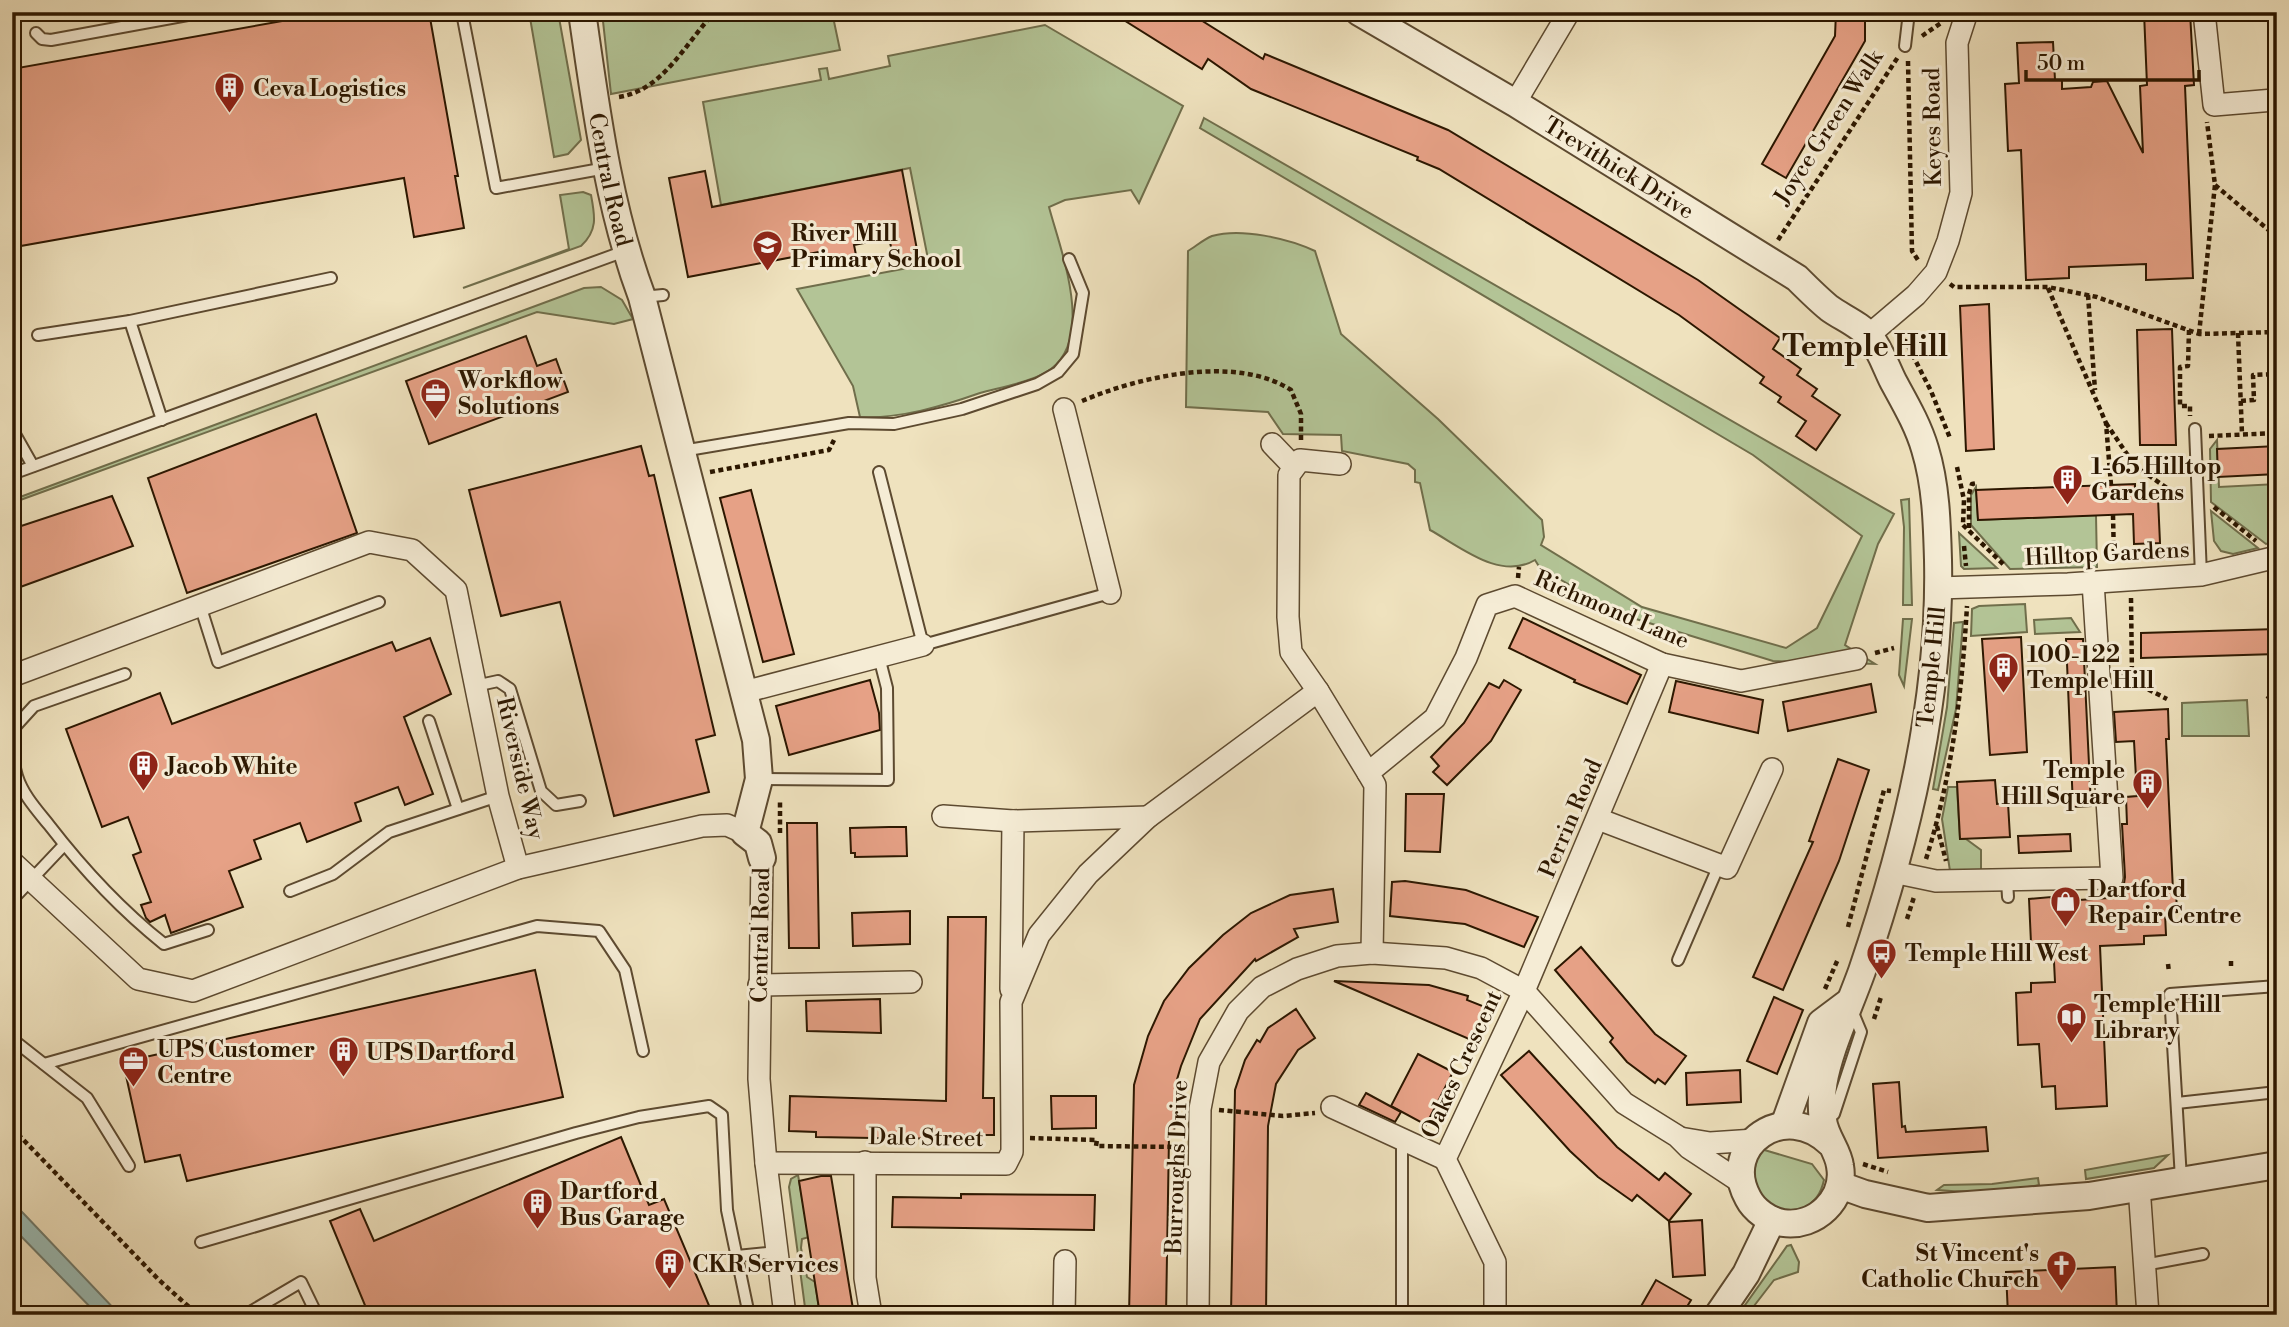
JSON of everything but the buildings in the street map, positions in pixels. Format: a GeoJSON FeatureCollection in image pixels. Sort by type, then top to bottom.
{"type":"FeatureCollection","features":[{"type":"Feature","properties":{"kind":"street","name":"Central Road"},"geometry":{"type":"LineString","coordinates":[[582,12],[606,168],[625,251],[652,296],[656,354],[756,740],[759,779],[745,833],[758,843],[762,858],[759,1079],[766,1163],[785,1315]]}},
{"type":"Feature","properties":{"kind":"street","name":"Trevithick Drive"},"geometry":{"type":"LineString","coordinates":[[1359,12],[1515,103],[1766,259],[1869,335]]}},
{"type":"Feature","properties":{"kind":"street"},"geometry":{"type":"LineString","coordinates":[[1515,103],[1569,12]]}},
{"type":"Feature","properties":{"kind":"street"},"geometry":{"type":"LineString","coordinates":[[2204,12],[2214,105],[2274,100]]}},
{"type":"Feature","properties":{"kind":"street","name":"Keyes Road"},"geometry":{"type":"LineString","coordinates":[[1869,335],[1916,295],[1936,272],[1961,193],[1957,16]]}},
{"type":"Feature","properties":{"kind":"street","name":"Temple Hill"},"geometry":{"type":"LineString","coordinates":[[1840,1185],[1840,1165],[1827,1133],[1823,1077],[1893,872],[1927,720],[1936,644],[1938,588],[1937,512],[1926,449],[1916,422],[1869,335]]}},
{"type":"Feature","properties":{"kind":"street"},"geometry":{"type":"LineString","coordinates":[[1064,409],[1110,593]]}},
{"type":"Feature","properties":{"kind":"street"},"geometry":{"type":"LineString","coordinates":[[1272,444],[1297,463],[1340,464]]}},
{"type":"Feature","properties":{"kind":"street"},"geometry":{"type":"LineString","coordinates":[[1297,463],[1289,475],[1288,617],[1291,652],[1375,785],[1372,953]]}},
{"type":"Feature","properties":{"kind":"street","name":"Riverside Way"},"geometry":{"type":"LineString","coordinates":[[12,676],[369,542],[412,550],[456,590],[498,796],[518,868],[193,991],[138,979],[12,862]]}},
{"type":"Feature","properties":{"kind":"street","name":"Hilltop Gardens"},"geometry":{"type":"LineString","coordinates":[[1938,588],[2201,575],[2272,558]]}},
{"type":"Feature","properties":{"kind":"street"},"geometry":{"type":"LineString","coordinates":[[1893,872],[2008,889],[2112,878],[2099,668],[2113,581]]}},
{"type":"Feature","properties":{"kind":"street","name":"Richmond Lane"},"geometry":{"type":"LineString","coordinates":[[1368,773],[1435,718],[1466,658],[1487,605],[1516,596],[1662,664],[1741,681],[1856,659]]}},
{"type":"Feature","properties":{"kind":"street"},"geometry":{"type":"LineString","coordinates":[[744,692],[923,645]]}},
{"type":"Feature","properties":{"kind":"street","name":"Perrin Road"},"geometry":{"type":"LineString","coordinates":[[1524,991],[1662,664]]}},
{"type":"Feature","properties":{"kind":"street","name":"Dale Street"},"geometry":{"type":"LineString","coordinates":[[1011,1002],[1039,935],[1088,874],[1148,817],[1318,691]]}},
{"type":"Feature","properties":{"kind":"street"},"geometry":{"type":"LineString","coordinates":[[1598,819],[1727,868],[1772,769]]}},
{"type":"Feature","properties":{"kind":"street"},"geometry":{"type":"LineString","coordinates":[[943,816],[1013,821],[1148,817]]}},
{"type":"Feature","properties":{"kind":"street","name":"Dale Street"},"geometry":{"type":"LineString","coordinates":[[766,1163],[1006,1164],[1012,1152],[1013,821]]}},
{"type":"Feature","properties":{"kind":"street"},"geometry":{"type":"LineString","coordinates":[[518,868],[702,826],[727,825],[745,833]]}},
{"type":"Feature","properties":{"kind":"street","name":"Burroughs Drive"},"geometry":{"type":"LineString","coordinates":[[1198,1315],[1201,1091],[1209,1062],[1238,1011],[1262,987],[1297,969],[1337,956],[1372,953],[1446,958],[1481,968],[1524,991],[1624,1103],[1680,1138],[1689,1148],[1742,1183]]}},
{"type":"Feature","properties":{"kind":"street"},"geometry":{"type":"LineString","coordinates":[[759,985],[911,982]]}},
{"type":"Feature","properties":{"kind":"street","name":"Oakes Crescent"},"geometry":{"type":"LineString","coordinates":[[1495,1315],[1496,1262],[1445,1159],[1524,991]]}},
{"type":"Feature","properties":{"kind":"street"},"geometry":{"type":"LineString","coordinates":[[1785,1123],[1821,1023],[1849,1002]]}},
{"type":"Feature","properties":{"kind":"street"},"geometry":{"type":"LineString","coordinates":[[1332,1107],[1445,1159]]}},
{"type":"Feature","properties":{"kind":"street"},"geometry":{"type":"LineString","coordinates":[[1827,1133],[1822,1134],[1806,1126],[1785,1123],[1766,1131],[1755,1140],[1744,1159],[1742,1183],[1755,1208],[1772,1220],[1797,1223],[1812,1219],[1826,1210],[1840,1185],[1865,1194],[1928,1208],[2089,1196],[2277,1165]]}},
{"type":"Feature","properties":{"kind":"street","name":"Burroughs Drive"},"geometry":{"type":"LineString","coordinates":[[1680,1138],[1710,1143],[1755,1140]]}},
{"type":"Feature","properties":{"kind":"street"},"geometry":{"type":"LineString","coordinates":[[865,1162],[864,1278],[871,1315]]}},
{"type":"Feature","properties":{"kind":"street"},"geometry":{"type":"LineString","coordinates":[[2139,1186],[2148,1315]]}},
{"type":"Feature","properties":{"kind":"street"},"geometry":{"type":"LineString","coordinates":[[1718,1315],[1746,1274],[1772,1220]]}},
{"type":"Feature","properties":{"kind":"street"},"geometry":{"type":"LineString","coordinates":[[1065,1261],[1065,1315]]}},
{"type":"Feature","properties":{"kind":"lane"},"geometry":{"type":"LineString","coordinates":[[36,33],[42,39],[51,40],[205,12]]}},
{"type":"Feature","properties":{"kind":"lane"},"geometry":{"type":"LineString","coordinates":[[464,12],[462,13],[496,188],[606,168]]}},
{"type":"Feature","properties":{"kind":"lane","name":"Joyce Green Walk"},"geometry":{"type":"LineString","coordinates":[[1905,46],[1909,12]]}},
{"type":"Feature","properties":{"kind":"lane"},"geometry":{"type":"LineString","coordinates":[[12,474],[625,251]]}},
{"type":"Feature","properties":{"kind":"lane"},"geometry":{"type":"LineString","coordinates":[[682,451],[856,424],[894,424],[962,409],[1037,384],[1058,372],[1073,354],[1083,293],[1069,259]]}},
{"type":"Feature","properties":{"kind":"lane"},"geometry":{"type":"LineString","coordinates":[[38,335],[130,321],[331,278]]}},
{"type":"Feature","properties":{"kind":"lane"},"geometry":{"type":"LineString","coordinates":[[130,321],[162,420]]}},
{"type":"Feature","properties":{"kind":"lane"},"geometry":{"type":"LineString","coordinates":[[2197,427],[2201,575]]}},
{"type":"Feature","properties":{"kind":"lane"},"geometry":{"type":"LineString","coordinates":[[12,429],[33,466]]}},
{"type":"Feature","properties":{"kind":"lane"},"geometry":{"type":"LineString","coordinates":[[879,472],[923,645],[1110,593]]}},
{"type":"Feature","properties":{"kind":"lane"},"geometry":{"type":"LineString","coordinates":[[200,605],[218,662],[379,602]]}},
{"type":"Feature","properties":{"kind":"lane"},"geometry":{"type":"LineString","coordinates":[[759,779],[888,780],[887,688],[879,657]]}},
{"type":"Feature","properties":{"kind":"lane"},"geometry":{"type":"LineString","coordinates":[[125,674],[34,706],[14,728],[13,761],[17,777],[25,795],[80,865],[137,923],[164,944],[208,930]]}},
{"type":"Feature","properties":{"kind":"lane"},"geometry":{"type":"LineString","coordinates":[[475,686],[498,681],[510,689],[541,791],[556,805],[580,801]]}},
{"type":"Feature","properties":{"kind":"lane"},"geometry":{"type":"LineString","coordinates":[[429,721],[458,810]]}},
{"type":"Feature","properties":{"kind":"lane"},"geometry":{"type":"LineString","coordinates":[[290,891],[333,874],[389,832],[498,796]]}},
{"type":"Feature","properties":{"kind":"lane"},"geometry":{"type":"LineString","coordinates":[[12,900],[64,845]]}},
{"type":"Feature","properties":{"kind":"lane"},"geometry":{"type":"LineString","coordinates":[[1678,960],[1718,865]]}},
{"type":"Feature","properties":{"kind":"lane"},"geometry":{"type":"LineString","coordinates":[[44,1064],[537,926],[599,931],[625,970],[643,1051]]}},
{"type":"Feature","properties":{"kind":"lane"},"geometry":{"type":"LineString","coordinates":[[2182,1179],[2170,994],[2277,986]]}},
{"type":"Feature","properties":{"kind":"lane"},"geometry":{"type":"LineString","coordinates":[[12,1039],[88,1098],[129,1167]]}},
{"type":"Feature","properties":{"kind":"lane"},"geometry":{"type":"LineString","coordinates":[[2177,1103],[2277,1092]]}},
{"type":"Feature","properties":{"kind":"lane"},"geometry":{"type":"LineString","coordinates":[[201,1241],[614,1124],[709,1106],[722,1115],[727,1210],[749,1315]]}},
{"type":"Feature","properties":{"kind":"lane"},"geometry":{"type":"LineString","coordinates":[[1402,1139],[1402,1315]]}},
{"type":"Feature","properties":{"kind":"lane"},"geometry":{"type":"LineString","coordinates":[[737,1256],[777,1252]]}},
{"type":"Feature","properties":{"kind":"lane"},"geometry":{"type":"LineString","coordinates":[[2144,1265],[2203,1254]]}},
{"type":"Feature","properties":{"kind":"lane"},"geometry":{"type":"LineString","coordinates":[[245,1315],[302,1282],[317,1315]]}},
{"type":"Feature","properties":{"kind":"path"},"geometry":{"type":"LineString","coordinates":[[612,94],[628,95],[650,86],[674,64],[691,37],[715,12]]}},
{"type":"Feature","properties":{"kind":"path"},"geometry":{"type":"LineString","coordinates":[[1936,272],[1917,260],[1912,251],[1910,74],[1905,46],[1957,16]]}},
{"type":"Feature","properties":{"kind":"path","name":"Joyce Green Walk"},"geometry":{"type":"LineString","coordinates":[[1766,259],[1905,46]]}},
{"type":"Feature","properties":{"kind":"path"},"geometry":{"type":"LineString","coordinates":[[2199,334],[2215,185],[2207,121]]}},
{"type":"Feature","properties":{"kind":"path"},"geometry":{"type":"LineString","coordinates":[[2215,185],[2277,237]]}},
{"type":"Feature","properties":{"kind":"path"},"geometry":{"type":"LineString","coordinates":[[1954,287],[2048,287],[2088,295],[2199,334],[2277,332]]}},
{"type":"Feature","properties":{"kind":"path"},"geometry":{"type":"LineString","coordinates":[[2048,287],[2106,423],[2135,466],[2179,498],[2207,501],[2262,546],[2272,558]]}},
{"type":"Feature","properties":{"kind":"path"},"geometry":{"type":"LineString","coordinates":[[2088,295],[2095,394]]}},
{"type":"Feature","properties":{"kind":"path"},"geometry":{"type":"LineString","coordinates":[[2189,330],[2188,366],[2180,367],[2180,406],[2190,406],[2197,427],[2206,436]]}},
{"type":"Feature","properties":{"kind":"path"},"geometry":{"type":"LineString","coordinates":[[2238,333],[2242,434],[2277,433]]}},
{"type":"Feature","properties":{"kind":"path"},"geometry":{"type":"LineString","coordinates":[[1101,393],[1183,372],[1264,378],[1292,390],[1298,401],[1301,414],[1297,463]]}},
{"type":"Feature","properties":{"kind":"path"},"geometry":{"type":"LineString","coordinates":[[2241,401],[2254,400],[2253,375],[2277,374]]}},
{"type":"Feature","properties":{"kind":"path"},"geometry":{"type":"LineString","coordinates":[[2106,423],[2111,485]]}},
{"type":"Feature","properties":{"kind":"path"},"geometry":{"type":"LineString","coordinates":[[709,472],[829,450],[834,439],[859,436],[856,424]]}},
{"type":"Feature","properties":{"kind":"path"},"geometry":{"type":"LineString","coordinates":[[1961,484],[1975,484],[1969,494],[1966,526],[2022,584]]}},
{"type":"Feature","properties":{"kind":"path"},"geometry":{"type":"LineString","coordinates":[[2113,515],[2113,581],[2132,678]]}},
{"type":"Feature","properties":{"kind":"path"},"geometry":{"type":"LineString","coordinates":[[1926,859],[1936,825],[1958,717],[1967,587]]}},
{"type":"Feature","properties":{"kind":"path"},"geometry":{"type":"LineString","coordinates":[[2099,668],[2132,678],[2167,699]]}},
{"type":"Feature","properties":{"kind":"path"},"geometry":{"type":"LineString","coordinates":[[2267,699],[2277,691]]}},
{"type":"Feature","properties":{"kind":"path"},"geometry":{"type":"LineString","coordinates":[[1846,934],[1884,790]]}},
{"type":"Feature","properties":{"kind":"path"},"geometry":{"type":"LineString","coordinates":[[1936,825],[1952,881]]}},
{"type":"Feature","properties":{"kind":"path"},"geometry":{"type":"LineString","coordinates":[[1823,996],[1843,947]]}},
{"type":"Feature","properties":{"kind":"path"},"geometry":{"type":"LineString","coordinates":[[2231,961],[2231,968]]}},
{"type":"Feature","properties":{"kind":"path"},"geometry":{"type":"LineString","coordinates":[[2168,964],[2169,972]]}},
{"type":"Feature","properties":{"kind":"path"},"geometry":{"type":"LineString","coordinates":[[1232,1112],[1305,1116]]}},
{"type":"Feature","properties":{"kind":"path"},"geometry":{"type":"LineString","coordinates":[[12,1128],[150,1271],[198,1315]]}},
{"type":"Feature","properties":{"kind":"path"},"geometry":{"type":"LineString","coordinates":[[1012,1138],[1097,1140],[1096,1146],[1169,1147]]}},
{"type":"Feature","properties":{"kind":"path"},"geometry":{"type":"LineString","coordinates":[[1857,1158],[1861,1164],[1892,1173]]}},
{"type":"Feature","properties":{"kind":"green space"},"geometry":{"type":"Polygon","coordinates":[[[529,12],[558,12],[581,140],[568,154],[554,157],[529,12]]]}},
{"type":"Feature","properties":{"kind":"green space"},"geometry":{"type":"Polygon","coordinates":[[[602,12],[832,12],[840,50],[611,94],[602,12]]]}},
{"type":"Feature","properties":{"kind":"green space"},"geometry":{"type":"Polygon","coordinates":[[[1045,25],[1183,106],[1139,203],[1131,190],[1065,200],[1049,207],[1066,268],[1073,314],[1071,336],[1064,354],[1051,369],[1026,381],[936,407],[906,414],[860,417],[853,386],[797,289],[929,264],[910,168],[721,205],[703,102],[821,80],[819,69],[827,68],[829,79],[890,66],[888,56],[1045,25]]]}},
{"type":"Feature","properties":{"kind":"green space"},"geometry":{"type":"Polygon","coordinates":[[[1204,118],[1894,514],[1878,544],[1845,645],[1875,664],[1773,661],[1623,615],[1540,568],[1535,560],[1508,567],[1495,564],[1430,530],[1420,483],[1415,482],[1415,470],[1408,464],[1342,451],[1341,435],[1283,434],[1268,412],[1186,407],[1188,251],[1212,236],[1237,233],[1264,236],[1292,242],[1315,251],[1341,334],[1438,419],[1542,520],[1544,537],[1541,545],[1642,607],[1786,648],[1817,628],[1862,536],[1753,455],[1200,128],[1204,118]]]}},
{"type":"Feature","properties":{"kind":"green space"},"geometry":{"type":"Polygon","coordinates":[[[583,192],[591,195],[594,222],[590,234],[581,246],[463,288],[569,249],[560,195],[583,192]]]}},
{"type":"Feature","properties":{"kind":"green space"},"geometry":{"type":"Polygon","coordinates":[[[601,287],[622,300],[633,319],[614,324],[537,312],[12,503],[12,500],[584,288],[601,287]]]}},
{"type":"Feature","properties":{"kind":"green space"},"geometry":{"type":"Polygon","coordinates":[[[2217,440],[2219,487],[2277,484],[2277,541],[2266,544],[2211,502],[2210,449],[2217,440]]]}},
{"type":"Feature","properties":{"kind":"green space"},"geometry":{"type":"Polygon","coordinates":[[[1976,487],[1978,520],[2096,515],[2097,567],[2010,569],[1971,525],[1971,495],[1976,487]]]}},
{"type":"Feature","properties":{"kind":"green space"},"geometry":{"type":"Polygon","coordinates":[[[1909,499],[1912,605],[1903,605],[1904,527],[1901,500],[1909,499]]]}},
{"type":"Feature","properties":{"kind":"green space"},"geometry":{"type":"Polygon","coordinates":[[[2211,511],[2258,548],[2233,554],[2221,551],[2214,541],[2211,511]]]}},
{"type":"Feature","properties":{"kind":"green space"},"geometry":{"type":"Polygon","coordinates":[[[1959,533],[1997,568],[1964,569],[1961,566],[1959,533]]]}},
{"type":"Feature","properties":{"kind":"green space"},"geometry":{"type":"Polygon","coordinates":[[[2025,604],[2027,632],[1971,636],[1972,609],[1979,606],[2025,604]]]}},
{"type":"Feature","properties":{"kind":"green space"},"geometry":{"type":"Polygon","coordinates":[[[2071,618],[2080,632],[2035,634],[2034,620],[2071,618]]]}},
{"type":"Feature","properties":{"kind":"green space"},"geometry":{"type":"Polygon","coordinates":[[[1903,619],[1912,619],[1904,686],[1899,675],[1903,619]]]}},
{"type":"Feature","properties":{"kind":"green space"},"geometry":{"type":"Polygon","coordinates":[[[1963,622],[1956,709],[1938,790],[1933,789],[1947,707],[1954,623],[1963,622]]]}},
{"type":"Feature","properties":{"kind":"green space"},"geometry":{"type":"Polygon","coordinates":[[[2247,700],[2249,736],[2182,736],[2182,703],[2247,700]]]}},
{"type":"Feature","properties":{"kind":"green space"},"geometry":{"type":"Polygon","coordinates":[[[1948,787],[1957,787],[1960,839],[1966,839],[1981,850],[1981,871],[1950,871],[1942,819],[1948,787]]]}},
{"type":"Feature","properties":{"kind":"green space"},"geometry":{"type":"Polygon","coordinates":[[[1761,1149],[1812,1164],[1824,1180],[1817,1197],[1805,1207],[1791,1210],[1777,1208],[1765,1200],[1757,1187],[1755,1170],[1761,1149]]]}},
{"type":"Feature","properties":{"kind":"green space"},"geometry":{"type":"Polygon","coordinates":[[[2168,1155],[2154,1168],[2086,1179],[2085,1170],[2168,1155]]]}},
{"type":"Feature","properties":{"kind":"green space"},"geometry":{"type":"Polygon","coordinates":[[[798,1175],[809,1237],[802,1239],[801,1248],[807,1277],[815,1282],[820,1315],[806,1315],[789,1187],[791,1179],[798,1175]]]}},
{"type":"Feature","properties":{"kind":"green space"},"geometry":{"type":"Polygon","coordinates":[[[2038,1178],[2039,1185],[2014,1189],[1975,1192],[1937,1190],[1944,1185],[1992,1184],[2038,1178]]]}},
{"type":"Feature","properties":{"kind":"green space"},"geometry":{"type":"Polygon","coordinates":[[[1791,1245],[1799,1262],[1798,1272],[1774,1280],[1747,1315],[1738,1315],[1787,1246],[1791,1245]]]}},
{"type":"Feature","properties":{"kind":"water"},"geometry":{"type":"Polygon","coordinates":[[[12,1202],[120,1315],[98,1315],[12,1227],[12,1202]]]}},
{"type":"Feature","properties":{"kind":"place","name":"Ceva Logistics"},"geometry":{"type":"Point","coordinates":[230,115]}},
{"type":"Feature","properties":{"kind":"place","name":"River Mill Primary School"},"geometry":{"type":"Point","coordinates":[768,273]}},
{"type":"Feature","properties":{"kind":"place","name":"Workflow Solutions"},"geometry":{"type":"Point","coordinates":[435,420]}},
{"type":"Feature","properties":{"kind":"place","name":"1-65 Hilltop Gardens"},"geometry":{"type":"Point","coordinates":[2068,506]}},
{"type":"Feature","properties":{"kind":"place","name":"100-122 Temple Hill"},"geometry":{"type":"Point","coordinates":[2004,694]}},
{"type":"Feature","properties":{"kind":"place","name":"Jacob White"},"geometry":{"type":"Point","coordinates":[144,793]}},
{"type":"Feature","properties":{"kind":"place","name":"Temple Hill Square"},"geometry":{"type":"Point","coordinates":[2148,810]}},
{"type":"Feature","properties":{"kind":"place","name":"Dartford Repair Centre"},"geometry":{"type":"Point","coordinates":[2065,929]}},
{"type":"Feature","properties":{"kind":"place","name":"Temple Hill West"},"geometry":{"type":"Point","coordinates":[1882,980]}},
{"type":"Feature","properties":{"kind":"place","name":"Temple Hill Library"},"geometry":{"type":"Point","coordinates":[2071,1044]}},
{"type":"Feature","properties":{"kind":"place","name":"UPS Dartford"},"geometry":{"type":"Point","coordinates":[343,1079]}},
{"type":"Feature","properties":{"kind":"place","name":"UPS Customer Centre"},"geometry":{"type":"Point","coordinates":[134,1089]}},
{"type":"Feature","properties":{"kind":"place","name":"Dartford Bus Garage"},"geometry":{"type":"Point","coordinates":[537,1231]}},
{"type":"Feature","properties":{"kind":"place","name":"CKR Services"},"geometry":{"type":"Point","coordinates":[669,1291]}},
{"type":"Feature","properties":{"kind":"place","name":"St Vincent's Catholic Church"},"geometry":{"type":"Point","coordinates":[2062,1293]}},
{"type":"Feature","properties":{"kind":"district","name":"Temple Hill"},"geometry":{"type":"Point","coordinates":[1865,346]}}]}
